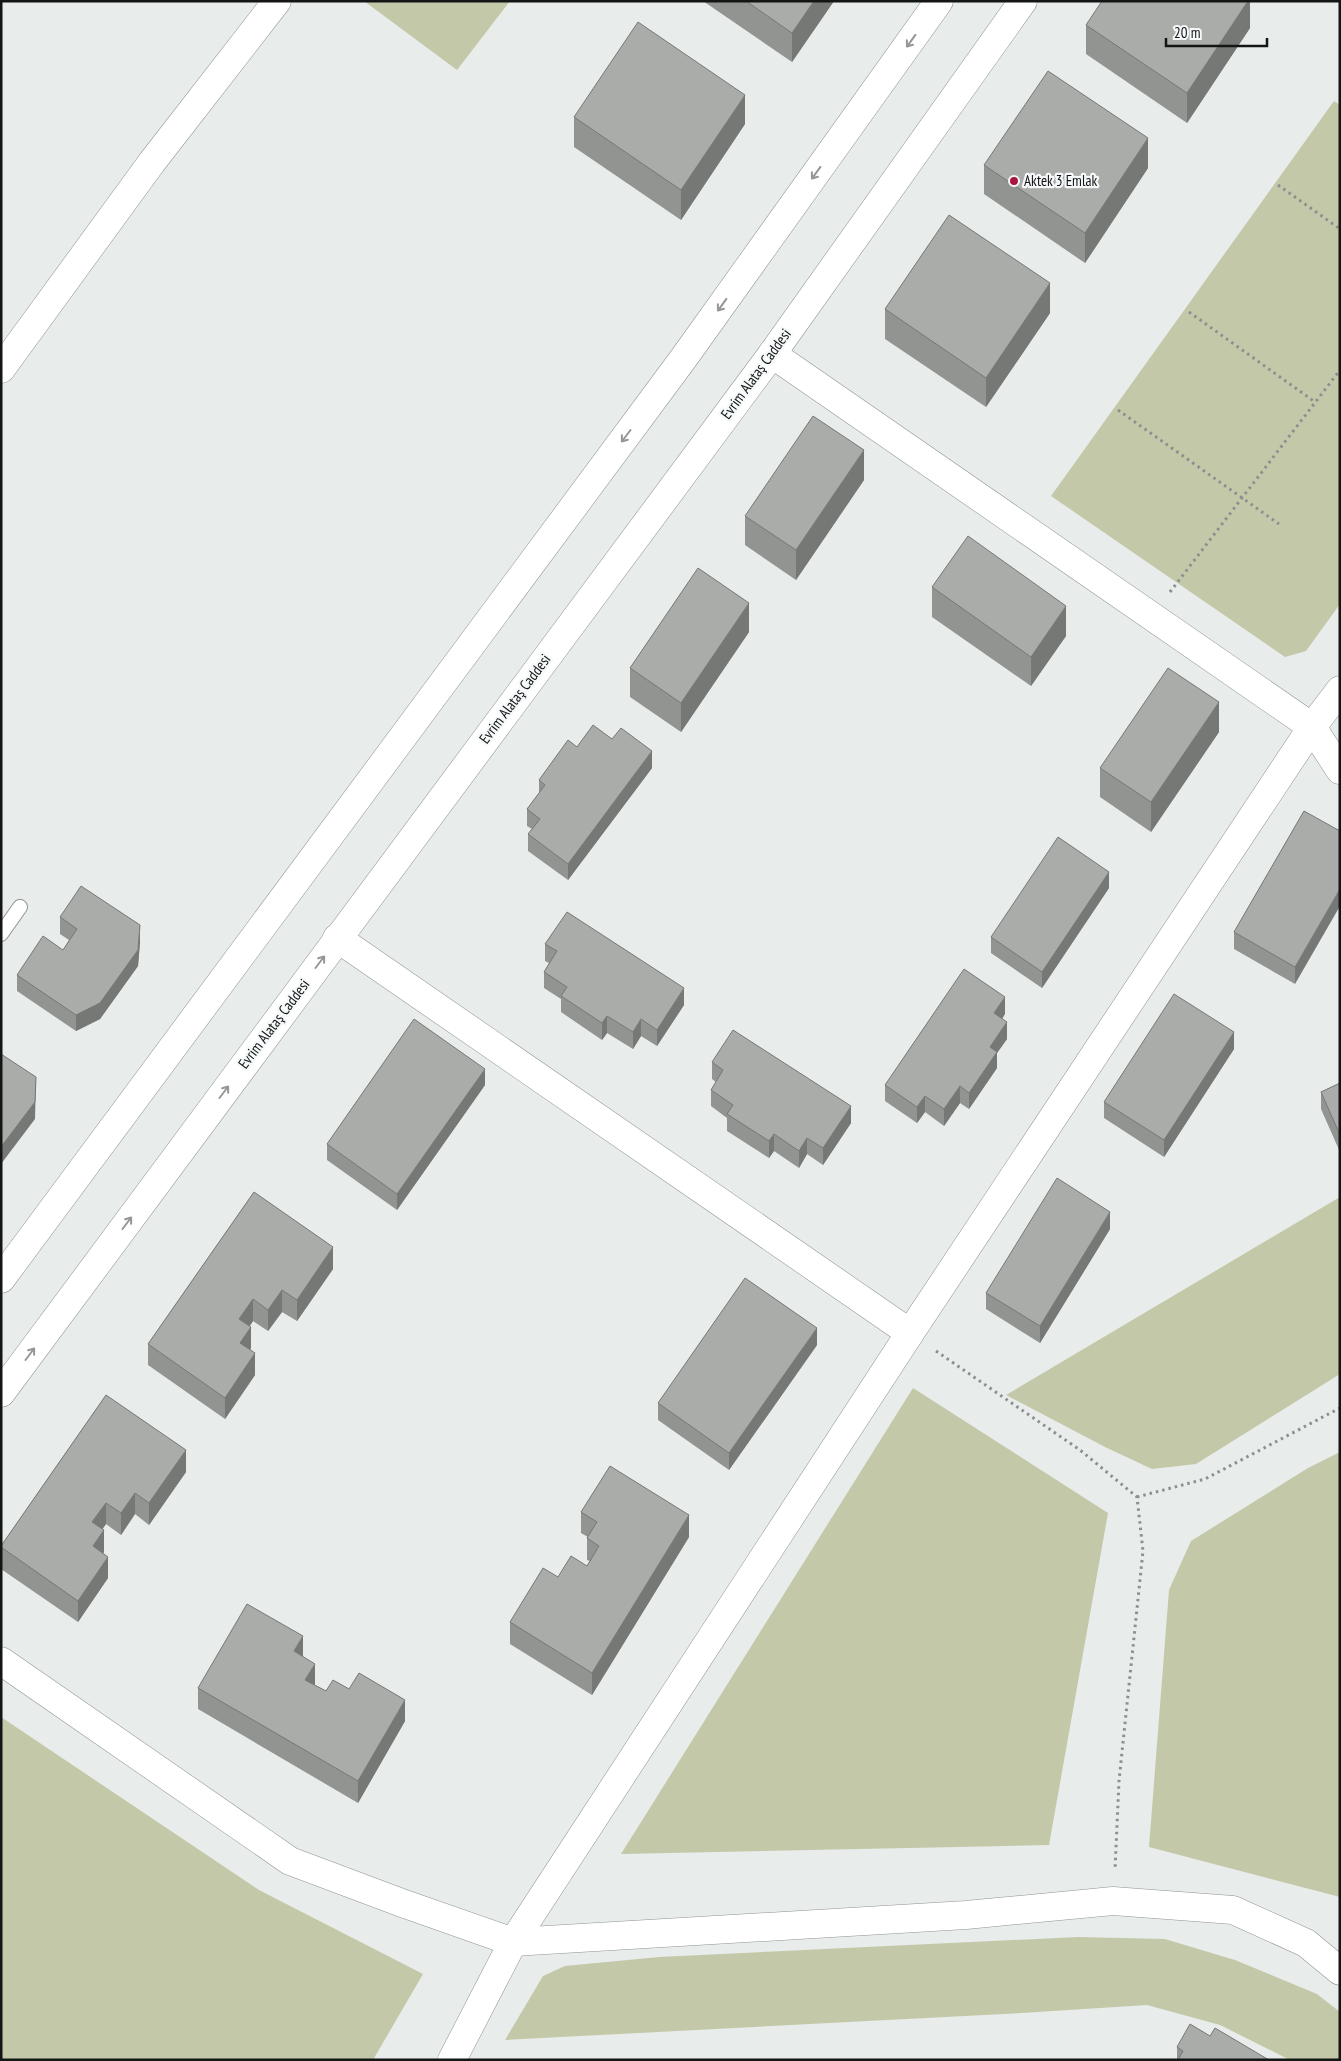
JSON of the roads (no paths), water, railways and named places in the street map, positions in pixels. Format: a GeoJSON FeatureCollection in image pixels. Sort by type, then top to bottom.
{"type":"FeatureCollection","features":[{"type":"Feature","properties":{"kind":"street"},"geometry":{"type":"LineString","coordinates":[[1,369],[152,162],[277,1]]}},
{"type":"Feature","properties":{"kind":"street"},"geometry":{"type":"LineString","coordinates":[[1,1279],[683,359],[940,1]]}},
{"type":"Feature","properties":{"kind":"street","name":"Evrim Alataş Caddesi"},"geometry":{"type":"LineString","coordinates":[[1,1393],[772,354],[1023,1]]}},
{"type":"Feature","properties":{"kind":"street"},"geometry":{"type":"LineString","coordinates":[[772,354],[1312,727],[1340,770]]}},
{"type":"Feature","properties":{"kind":"street"},"geometry":{"type":"LineString","coordinates":[[452,2060],[513,1942],[910,1333],[1312,727],[1340,690]]}},
{"type":"Feature","properties":{"kind":"street"},"geometry":{"type":"LineString","coordinates":[[337,938],[910,1333]]}},
{"type":"Feature","properties":{"kind":"street"},"geometry":{"type":"LineString","coordinates":[[1,1661],[290,1861],[513,1942],[966,1914],[1113,1901],[1233,1910],[1306,1943],[1340,1971]]}},
{"type":"Feature","properties":{"kind":"lane"},"geometry":{"type":"LineString","coordinates":[[1,934],[20,907]]}},
{"type":"Feature","properties":{"kind":"place","name":"Aktek 3 Emlak"},"geometry":{"type":"Point","coordinates":[1014,181]}}]}
